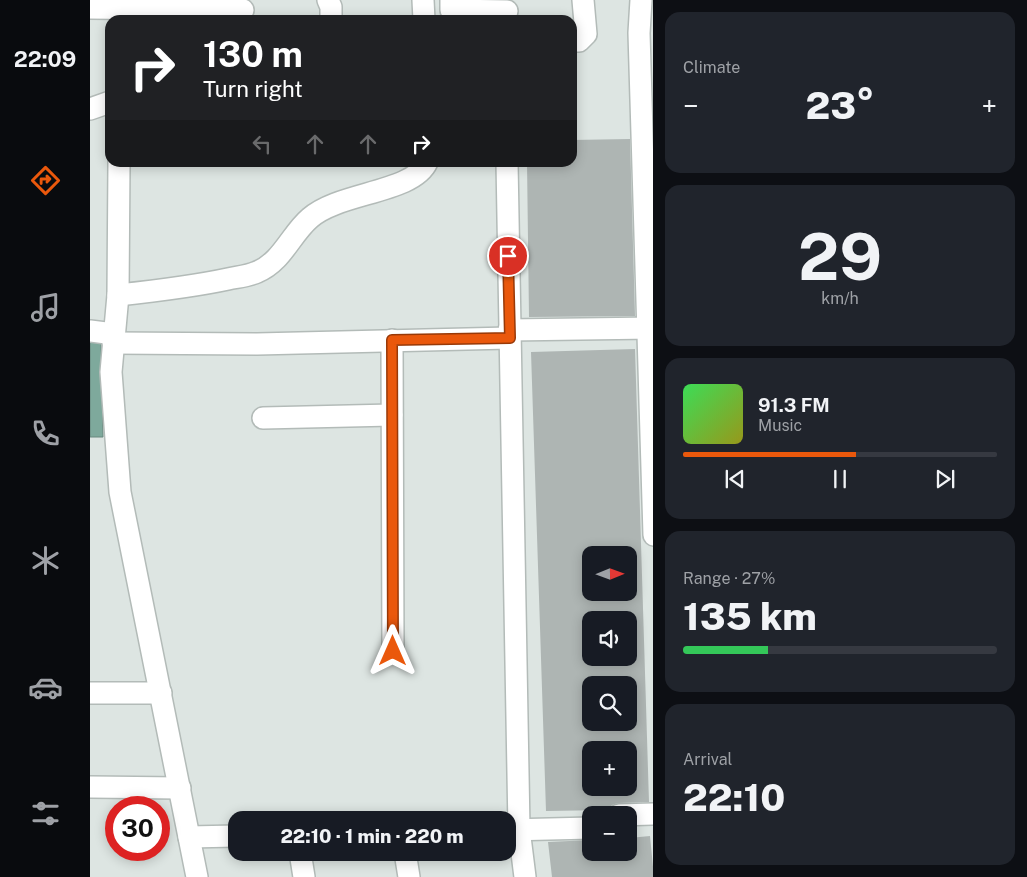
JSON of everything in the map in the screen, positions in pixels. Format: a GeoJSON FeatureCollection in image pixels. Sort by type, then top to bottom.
{"type":"FeatureCollection","features":[{"type":"Feature","properties":{"kind":"street"},"geometry":{"type":"LineString","coordinates":[[328,0],[331,6],[331,15]]}},
{"type":"Feature","properties":{"kind":"street"},"geometry":{"type":"LineString","coordinates":[[423,0],[424,15]]}},
{"type":"Feature","properties":{"kind":"street"},"geometry":{"type":"LineString","coordinates":[[451,0],[451,10],[507,10]]}},
{"type":"Feature","properties":{"kind":"street"},"geometry":{"type":"LineString","coordinates":[[577,41],[586,34],[583,0]]}},
{"type":"Feature","properties":{"kind":"street"},"geometry":{"type":"LineString","coordinates":[[641,0],[639,33],[650,334],[653,535]]}},
{"type":"Feature","properties":{"kind":"street"},"geometry":{"type":"LineString","coordinates":[[90,8],[243,10]]}},
{"type":"Feature","properties":{"kind":"street"},"geometry":{"type":"LineString","coordinates":[[90,109],[105,104]]}},
{"type":"Feature","properties":{"kind":"street"},"geometry":{"type":"LineString","coordinates":[[119,167],[118,294],[111,372],[120,492],[162,693],[197,877]]}},
{"type":"Feature","properties":{"kind":"street"},"geometry":{"type":"LineString","coordinates":[[118,294],[188,288],[258,272],[278,257],[310,218],[335,202],[410,180],[423,172],[425,167]]}},
{"type":"Feature","properties":{"kind":"street"},"geometry":{"type":"LineString","coordinates":[[507,167],[514,811]]}},
{"type":"Feature","properties":{"kind":"street"},"geometry":{"type":"LineString","coordinates":[[90,331],[114,338],[258,344],[650,334]]}},
{"type":"Feature","properties":{"kind":"street"},"geometry":{"type":"LineString","coordinates":[[392,340],[393,651]]}},
{"type":"Feature","properties":{"kind":"street"},"geometry":{"type":"LineString","coordinates":[[263,418],[392,415]]}},
{"type":"Feature","properties":{"kind":"street"},"geometry":{"type":"LineString","coordinates":[[90,693],[162,693]]}},
{"type":"Feature","properties":{"kind":"street"},"geometry":{"type":"LineString","coordinates":[[90,787],[180,788]]}},
{"type":"Feature","properties":{"kind":"street"},"geometry":{"type":"LineString","coordinates":[[637,814],[653,814]]}},
{"type":"Feature","properties":{"kind":"street"},"geometry":{"type":"LineString","coordinates":[[516,826],[582,817]]}},
{"type":"Feature","properties":{"kind":"street"},"geometry":{"type":"LineString","coordinates":[[516,826],[582,828]]}},
{"type":"Feature","properties":{"kind":"street"},"geometry":{"type":"LineString","coordinates":[[637,827],[653,826]]}},
{"type":"Feature","properties":{"kind":"street"},"geometry":{"type":"LineString","coordinates":[[516,835],[525,877]]}},
{"type":"Feature","properties":{"kind":"street"},"geometry":{"type":"LineString","coordinates":[[189,837],[228,836]]}},
{"type":"Feature","properties":{"kind":"street"},"geometry":{"type":"LineString","coordinates":[[301,861],[304,877]]}},
{"type":"Feature","properties":{"kind":"street"},"geometry":{"type":"LineString","coordinates":[[406,861],[408,877]]}},
{"type":"Feature","properties":{"kind":"shaded area"},"geometry":{"type":"Polygon","coordinates":[[[90,341],[101,342],[103,437],[90,437],[90,341]]]}},
{"type":"Feature","properties":{"kind":"building"},"geometry":{"type":"Polygon","coordinates":[[[630,139],[635,316],[529,317],[527,167],[577,167],[577,140],[630,139]]]}},
{"type":"Feature","properties":{"kind":"building"},"geometry":{"type":"Polygon","coordinates":[[[635,349],[649,802],[618,803],[611,806],[582,806],[582,810],[546,811],[531,352],[635,349]]]}},
{"type":"Feature","properties":{"kind":"building"},"geometry":{"type":"Polygon","coordinates":[[[650,836],[653,877],[552,877],[548,842],[582,840],[582,861],[637,861],[637,837],[650,836]]]}},
{"type":"Feature","properties":{"kind":"route"},"geometry":{"type":"LineString","coordinates":[[393,651],[392,340],[510,338],[508,256]]}}]}
